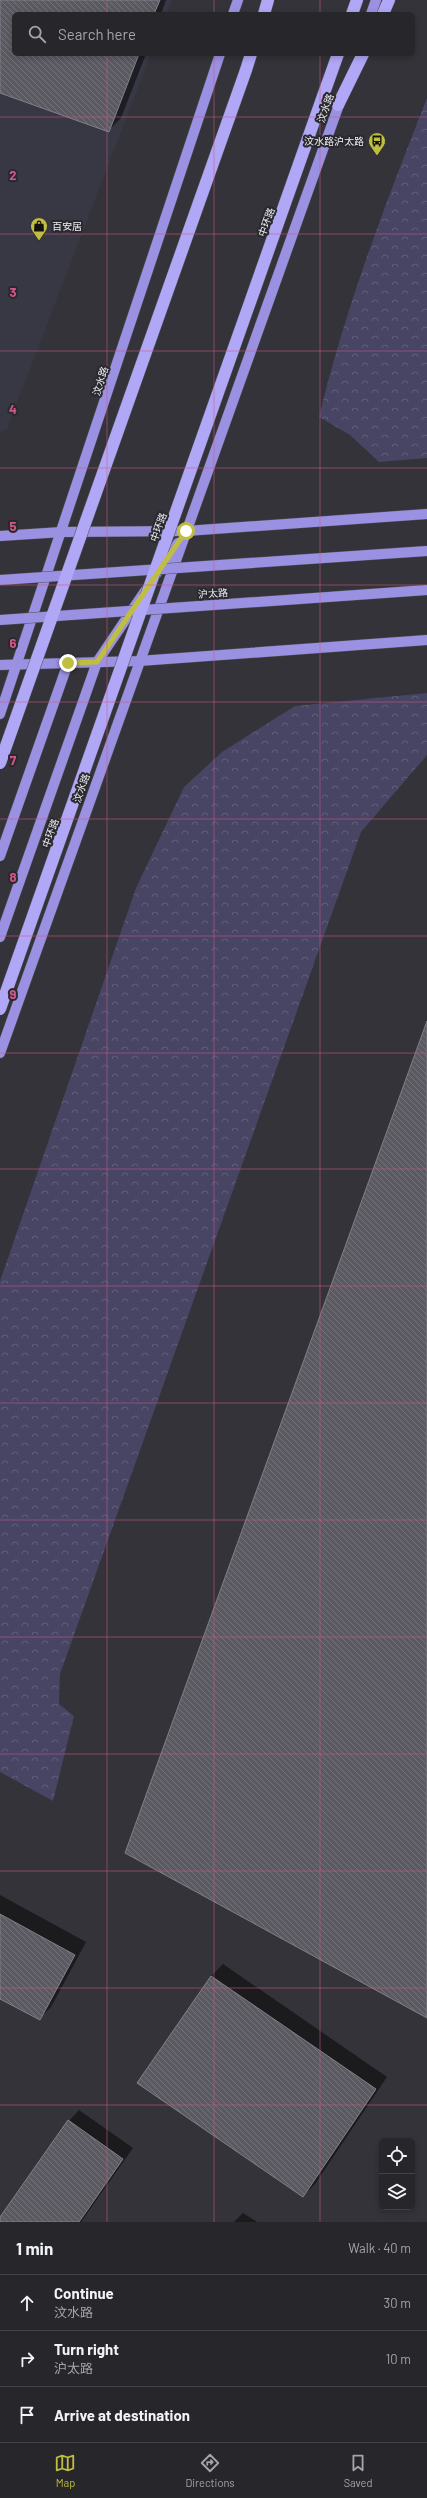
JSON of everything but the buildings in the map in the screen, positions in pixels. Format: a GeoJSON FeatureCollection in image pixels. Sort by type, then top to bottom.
{"type":"FeatureCollection","features":[{"type":"Feature","properties":{"kind":"highway"},"geometry":{"type":"LineString","coordinates":[[265,12],[268,0]]}},
{"type":"Feature","properties":{"kind":"highway"},"geometry":{"type":"LineString","coordinates":[[353,12],[357,0]]}},
{"type":"Feature","properties":{"kind":"highway"},"geometry":{"type":"LineString","coordinates":[[384,12],[389,0]]}},
{"type":"Feature","properties":{"kind":"highway"},"geometry":{"type":"LineString","coordinates":[[0,763],[250,56]]}},
{"type":"Feature","properties":{"kind":"highway","name":"中环路"},"geometry":{"type":"LineString","coordinates":[[0,1009],[337,56]]}},
{"type":"Feature","properties":{"kind":"highway"},"geometry":{"type":"LineString","coordinates":[[338,105],[362,56]]}},
{"type":"Feature","properties":{"kind":"main road"},"geometry":{"type":"LineString","coordinates":[[234,12],[238,0]]}},
{"type":"Feature","properties":{"kind":"main road"},"geometry":{"type":"LineString","coordinates":[[372,12],[376,0]]}},
{"type":"Feature","properties":{"kind":"main road","name":"汶水路"},"geometry":{"type":"LineString","coordinates":[[0,714],[18,664],[219,56]]}},
{"type":"Feature","properties":{"kind":"main road","name":"汶水路"},"geometry":{"type":"LineString","coordinates":[[0,1053],[355,56]]}},
{"type":"Feature","properties":{"kind":"main road"},"geometry":{"type":"LineString","coordinates":[[0,536],[62,532],[186,531],[427,514]]}},
{"type":"Feature","properties":{"kind":"main road","name":"汶水路"},"geometry":{"type":"LineString","coordinates":[[0,937],[97,662],[186,531]]}},
{"type":"Feature","properties":{"kind":"main road"},"geometry":{"type":"LineString","coordinates":[[0,580],[427,551]]}},
{"type":"Feature","properties":{"kind":"main road","name":"沪太路"},"geometry":{"type":"LineString","coordinates":[[0,620],[427,590]]}},
{"type":"Feature","properties":{"kind":"main road"},"geometry":{"type":"LineString","coordinates":[[0,665],[139,661],[427,640]]}},
{"type":"Feature","properties":{"kind":"main road"},"geometry":{"type":"LineString","coordinates":[[0,856],[68,663]]}},
{"type":"Feature","properties":{"kind":"shaded area","name":"百安居"},"geometry":{"type":"Polygon","coordinates":[[[0,0],[172,0],[168,12],[12,12],[12,56],[150,56],[7,429],[0,432],[0,0]]]}},
{"type":"Feature","properties":{"kind":"green space"},"geometry":{"type":"Polygon","coordinates":[[[427,98],[427,458],[379,462],[350,435],[319,417],[329,376],[367,256],[396,176],[427,98]]]}},
{"type":"Feature","properties":{"kind":"green space"},"geometry":{"type":"Polygon","coordinates":[[[427,693],[427,755],[361,832],[60,1674],[59,1704],[74,1716],[53,1801],[0,1772],[0,1281],[136,888],[184,787],[222,752],[295,706],[427,693]]]}},
{"type":"Feature","properties":{"kind":"place","name":"汶水路沪太路"},"geometry":{"type":"Point","coordinates":[377,156]}},
{"type":"Feature","properties":{"kind":"place","name":"百安居"},"geometry":{"type":"Point","coordinates":[39,241]}},
{"type":"Feature","properties":{"kind":"route"},"geometry":{"type":"LineString","coordinates":[[68,663],[97,662],[186,531]]}}]}
